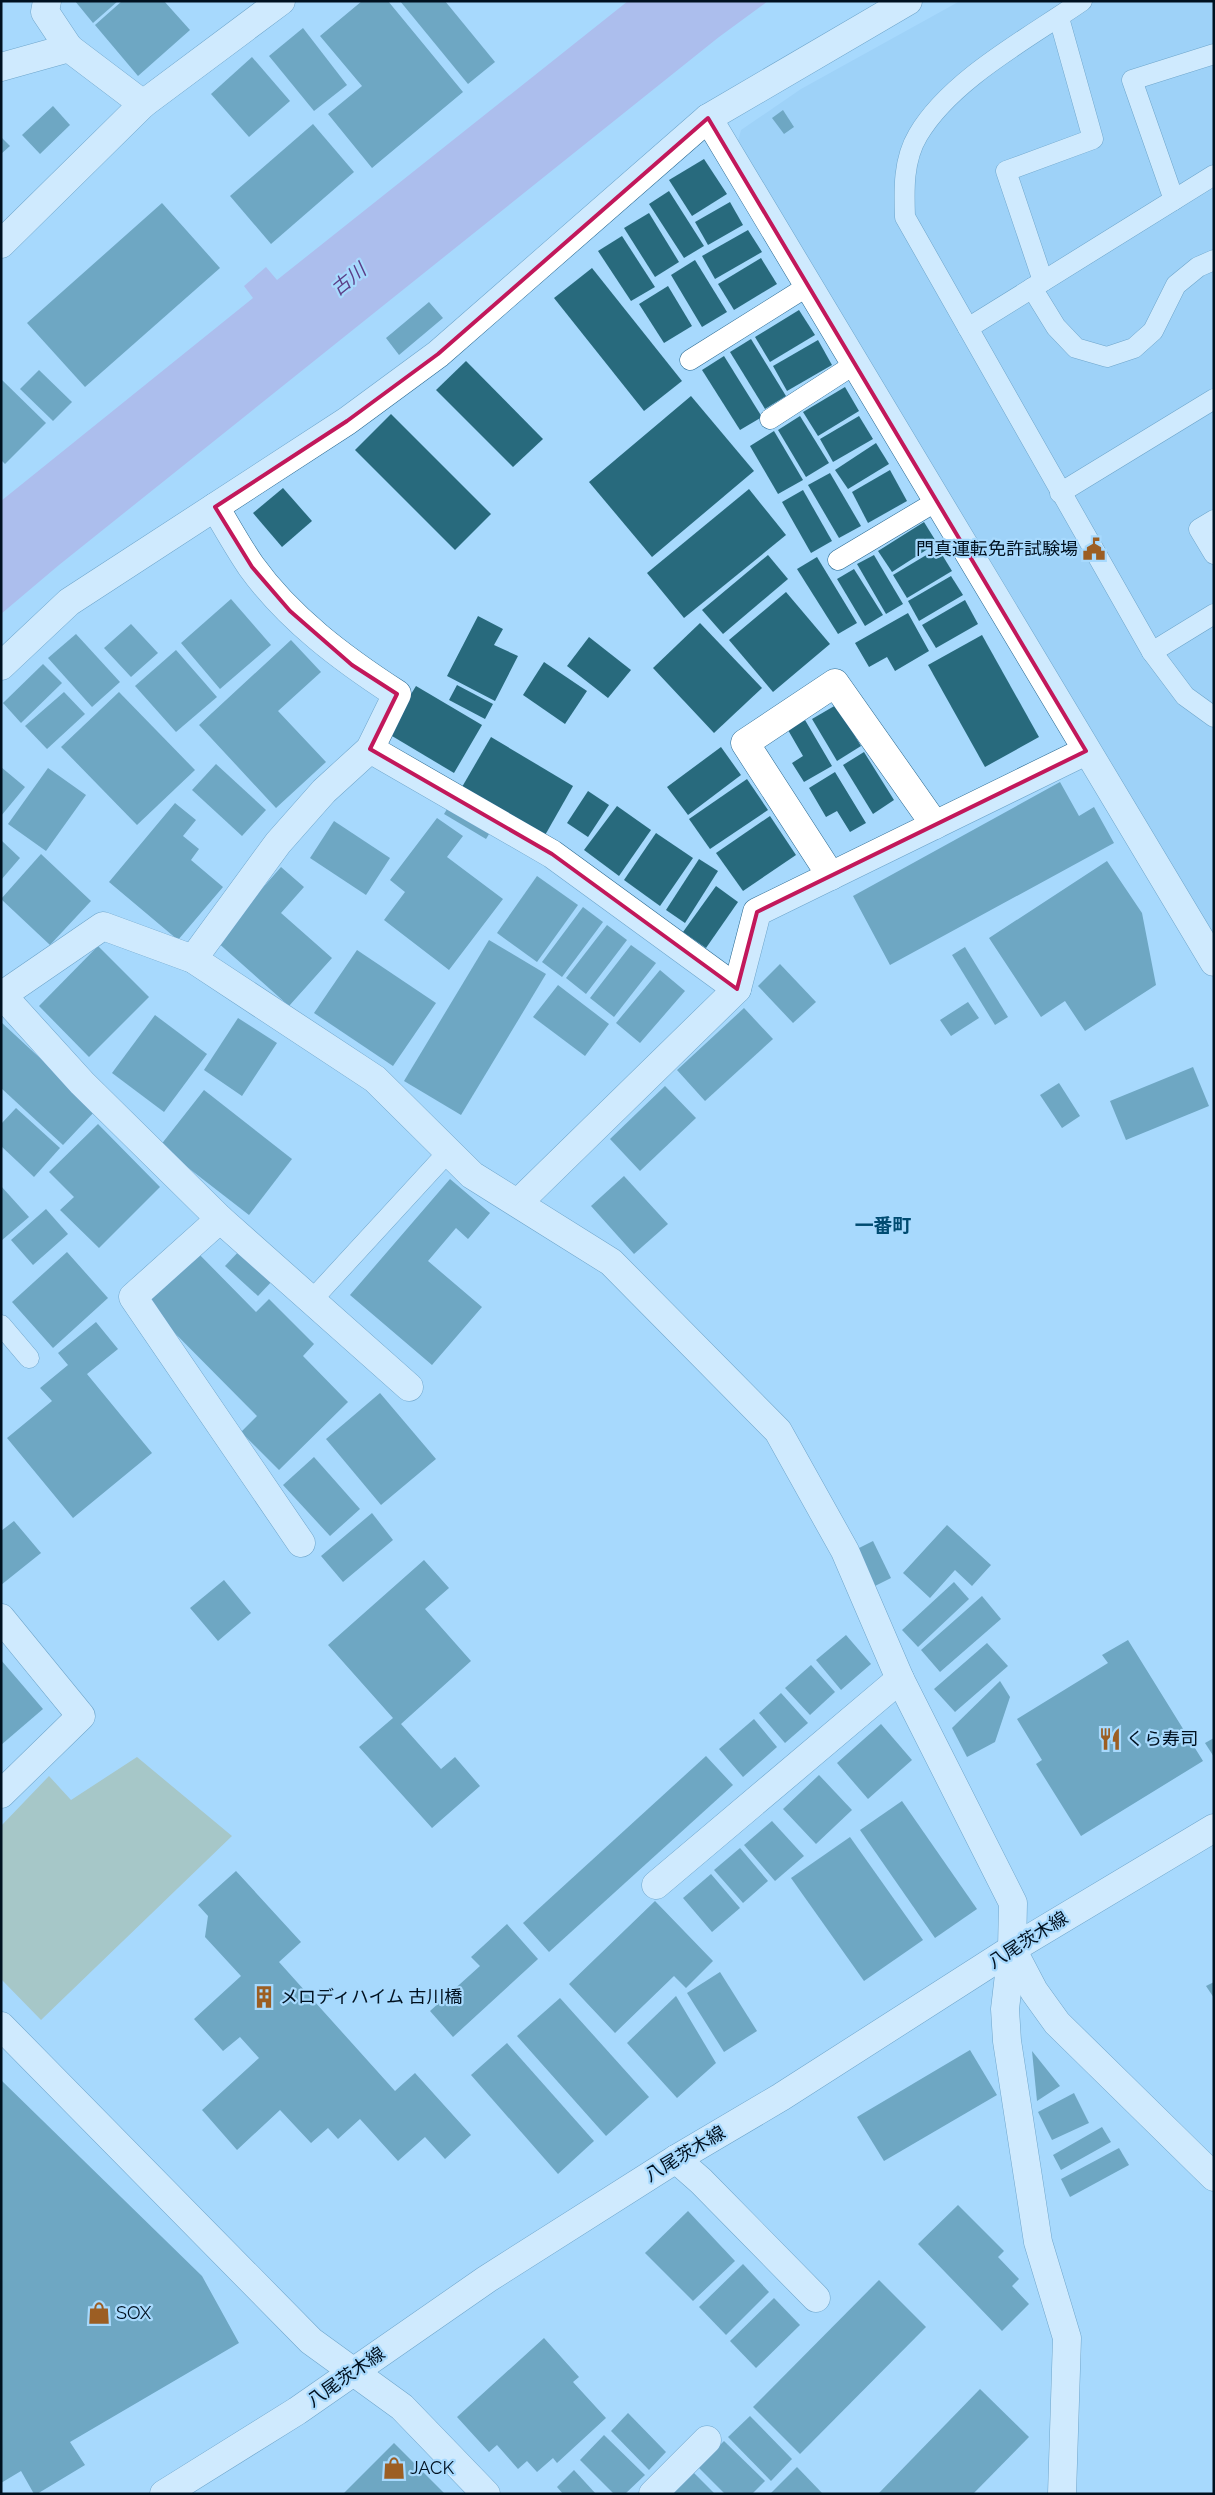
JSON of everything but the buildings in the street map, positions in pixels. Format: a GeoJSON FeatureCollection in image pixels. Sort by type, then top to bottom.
{"type":"FeatureCollection","features":[{"type":"Feature","properties":{"kind":"street"},"geometry":{"type":"LineString","coordinates":[[47,1],[45,12],[69,48],[143,104]]}},
{"type":"Feature","properties":{"kind":"street"},"geometry":{"type":"LineString","coordinates":[[1,244],[143,104],[281,1]]}},
{"type":"Feature","properties":{"kind":"street"},"geometry":{"type":"LineString","coordinates":[[1,666],[69,602],[347,421],[438,354],[708,118],[908,1]]}},
{"type":"Feature","properties":{"kind":"street"},"geometry":{"type":"LineString","coordinates":[[1,67],[69,48]]}},
{"type":"Feature","properties":{"kind":"street"},"geometry":{"type":"LineString","coordinates":[[708,118],[1214,962]]}},
{"type":"Feature","properties":{"kind":"street"},"geometry":{"type":"LineString","coordinates":[[193,959],[278,843],[324,791],[370,749],[397,694],[352,664],[290,611],[252,566],[215,507]]}},
{"type":"Feature","properties":{"kind":"street"},"geometry":{"type":"LineString","coordinates":[[831,876],[745,744],[835,683],[935,825]]}},
{"type":"Feature","properties":{"kind":"street"},"geometry":{"type":"LineString","coordinates":[[370,749],[552,854],[737,990]]}},
{"type":"Feature","properties":{"kind":"street"},"geometry":{"type":"LineString","coordinates":[[518,1204],[737,990],[757,912],[1086,750]]}},
{"type":"Feature","properties":{"kind":"street"},"geometry":{"type":"LineString","coordinates":[[409,1387],[220,1218],[82,1084],[2,996],[103,926],[193,959],[375,1079],[472,1175],[611,1262],[778,1430],[845,1551],[900,1679],[1012,1903],[1012,1949],[1005,2009],[1018,2122],[1038,2242],[1067,2338],[1062,2494]]}},
{"type":"Feature","properties":{"kind":"street"},"geometry":{"type":"LineString","coordinates":[[220,1218],[132,1297],[301,1543]]}},
{"type":"Feature","properties":{"kind":"street"},"geometry":{"type":"LineString","coordinates":[[1,1618],[81,1716],[1,1794]]}},
{"type":"Feature","properties":{"kind":"street"},"geometry":{"type":"LineString","coordinates":[[656,1885],[900,1679]]}},
{"type":"Feature","properties":{"kind":"street","name":"八尾茨木線"},"geometry":{"type":"LineString","coordinates":[[164,2494],[297,2411],[487,2279],[676,2159],[781,2097],[1012,1949],[1214,1828]]}},
{"type":"Feature","properties":{"kind":"street"},"geometry":{"type":"LineString","coordinates":[[1012,1949],[1034,1991],[1057,2023],[1214,2177]]}},
{"type":"Feature","properties":{"kind":"street"},"geometry":{"type":"LineString","coordinates":[[1,2026],[311,2341],[352,2373],[402,2407],[486,2494]]}},
{"type":"Feature","properties":{"kind":"street"},"geometry":{"type":"LineString","coordinates":[[676,2159],[701,2181],[816,2298]]}},
{"type":"Feature","properties":{"kind":"street"},"geometry":{"type":"LineString","coordinates":[[653,2494],[707,2440]]}},
{"type":"Feature","properties":{"kind":"lane"},"geometry":{"type":"LineString","coordinates":[[1082,1],[944,99],[917,137],[904,177],[905,217],[1152,652],[1185,696],[1214,717]]}},
{"type":"Feature","properties":{"kind":"lane"},"geometry":{"type":"LineString","coordinates":[[1059,18],[1093,139],[1006,171],[1038,285],[1056,327],[1076,348],[1107,358],[1134,348],[1153,331],[1176,285],[1198,267],[1214,260]]}},
{"type":"Feature","properties":{"kind":"lane"},"geometry":{"type":"LineString","coordinates":[[1174,200],[1132,80],[1214,54]]}},
{"type":"Feature","properties":{"kind":"lane"},"geometry":{"type":"LineString","coordinates":[[968,328],[1214,176]]}},
{"type":"Feature","properties":{"kind":"lane"},"geometry":{"type":"LineString","coordinates":[[690,360],[808,286]]}},
{"type":"Feature","properties":{"kind":"lane"},"geometry":{"type":"LineString","coordinates":[[770,419],[855,364]]}},
{"type":"Feature","properties":{"kind":"lane"},"geometry":{"type":"LineString","coordinates":[[1060,493],[1213,402]]}},
{"type":"Feature","properties":{"kind":"lane"},"geometry":{"type":"LineString","coordinates":[[838,560],[937,501]]}},
{"type":"Feature","properties":{"kind":"lane"},"geometry":{"type":"LineString","coordinates":[[1214,520],[1199,529],[1214,554]]}},
{"type":"Feature","properties":{"kind":"lane"},"geometry":{"type":"LineString","coordinates":[[1152,652],[1214,614]]}},
{"type":"Feature","properties":{"kind":"lane"},"geometry":{"type":"LineString","coordinates":[[312,1300],[448,1152]]}},
{"type":"Feature","properties":{"kind":"lane"},"geometry":{"type":"LineString","coordinates":[[1,1325],[29,1358]]}},
{"type":"Feature","properties":{"kind":"highlighted area"},"geometry":{"type":"Polygon","coordinates":[[[708,118],[1086,751],[757,912],[737,989],[552,854],[370,749],[397,694],[352,665],[290,611],[252,567],[215,507],[347,421],[438,354],[708,118]]]}},
{"type":"Feature","properties":{"kind":"shaded area","name":"門真運転免許試験場"},"geometry":{"type":"Polygon","coordinates":[[[960,1],[1214,1],[1214,943],[734,155],[741,130],[801,89],[960,1]]]}},
{"type":"Feature","properties":{"kind":"green space"},"geometry":{"type":"Polygon","coordinates":[[[137,1757],[232,1836],[41,2020],[1,1979],[1,1826],[49,1776],[71,1800],[137,1757]]]}},
{"type":"Feature","properties":{"kind":"water","name":"古川"},"geometry":{"type":"Polygon","coordinates":[[[628,1],[768,1],[719,37],[59,565],[1,614],[1,501],[253,298],[244,286],[266,267],[277,280],[628,1]]]}},
{"type":"Feature","properties":{"kind":"place","name":"門真運転免許試験場"},"geometry":{"type":"Point","coordinates":[1094,549]}},
{"type":"Feature","properties":{"kind":"place","name":"くら寿司"},"geometry":{"type":"Point","coordinates":[1110,1739]}},
{"type":"Feature","properties":{"kind":"place","name":"メロディハイム 古川橋"},"geometry":{"type":"Point","coordinates":[264,1997]}},
{"type":"Feature","properties":{"kind":"place","name":"SOX"},"geometry":{"type":"Point","coordinates":[99,2313]}},
{"type":"Feature","properties":{"kind":"place","name":"JACK"},"geometry":{"type":"Point","coordinates":[394,2468]}},
{"type":"Feature","properties":{"kind":"district","name":"一番町"},"geometry":{"type":"Point","coordinates":[883,1225]}}]}
